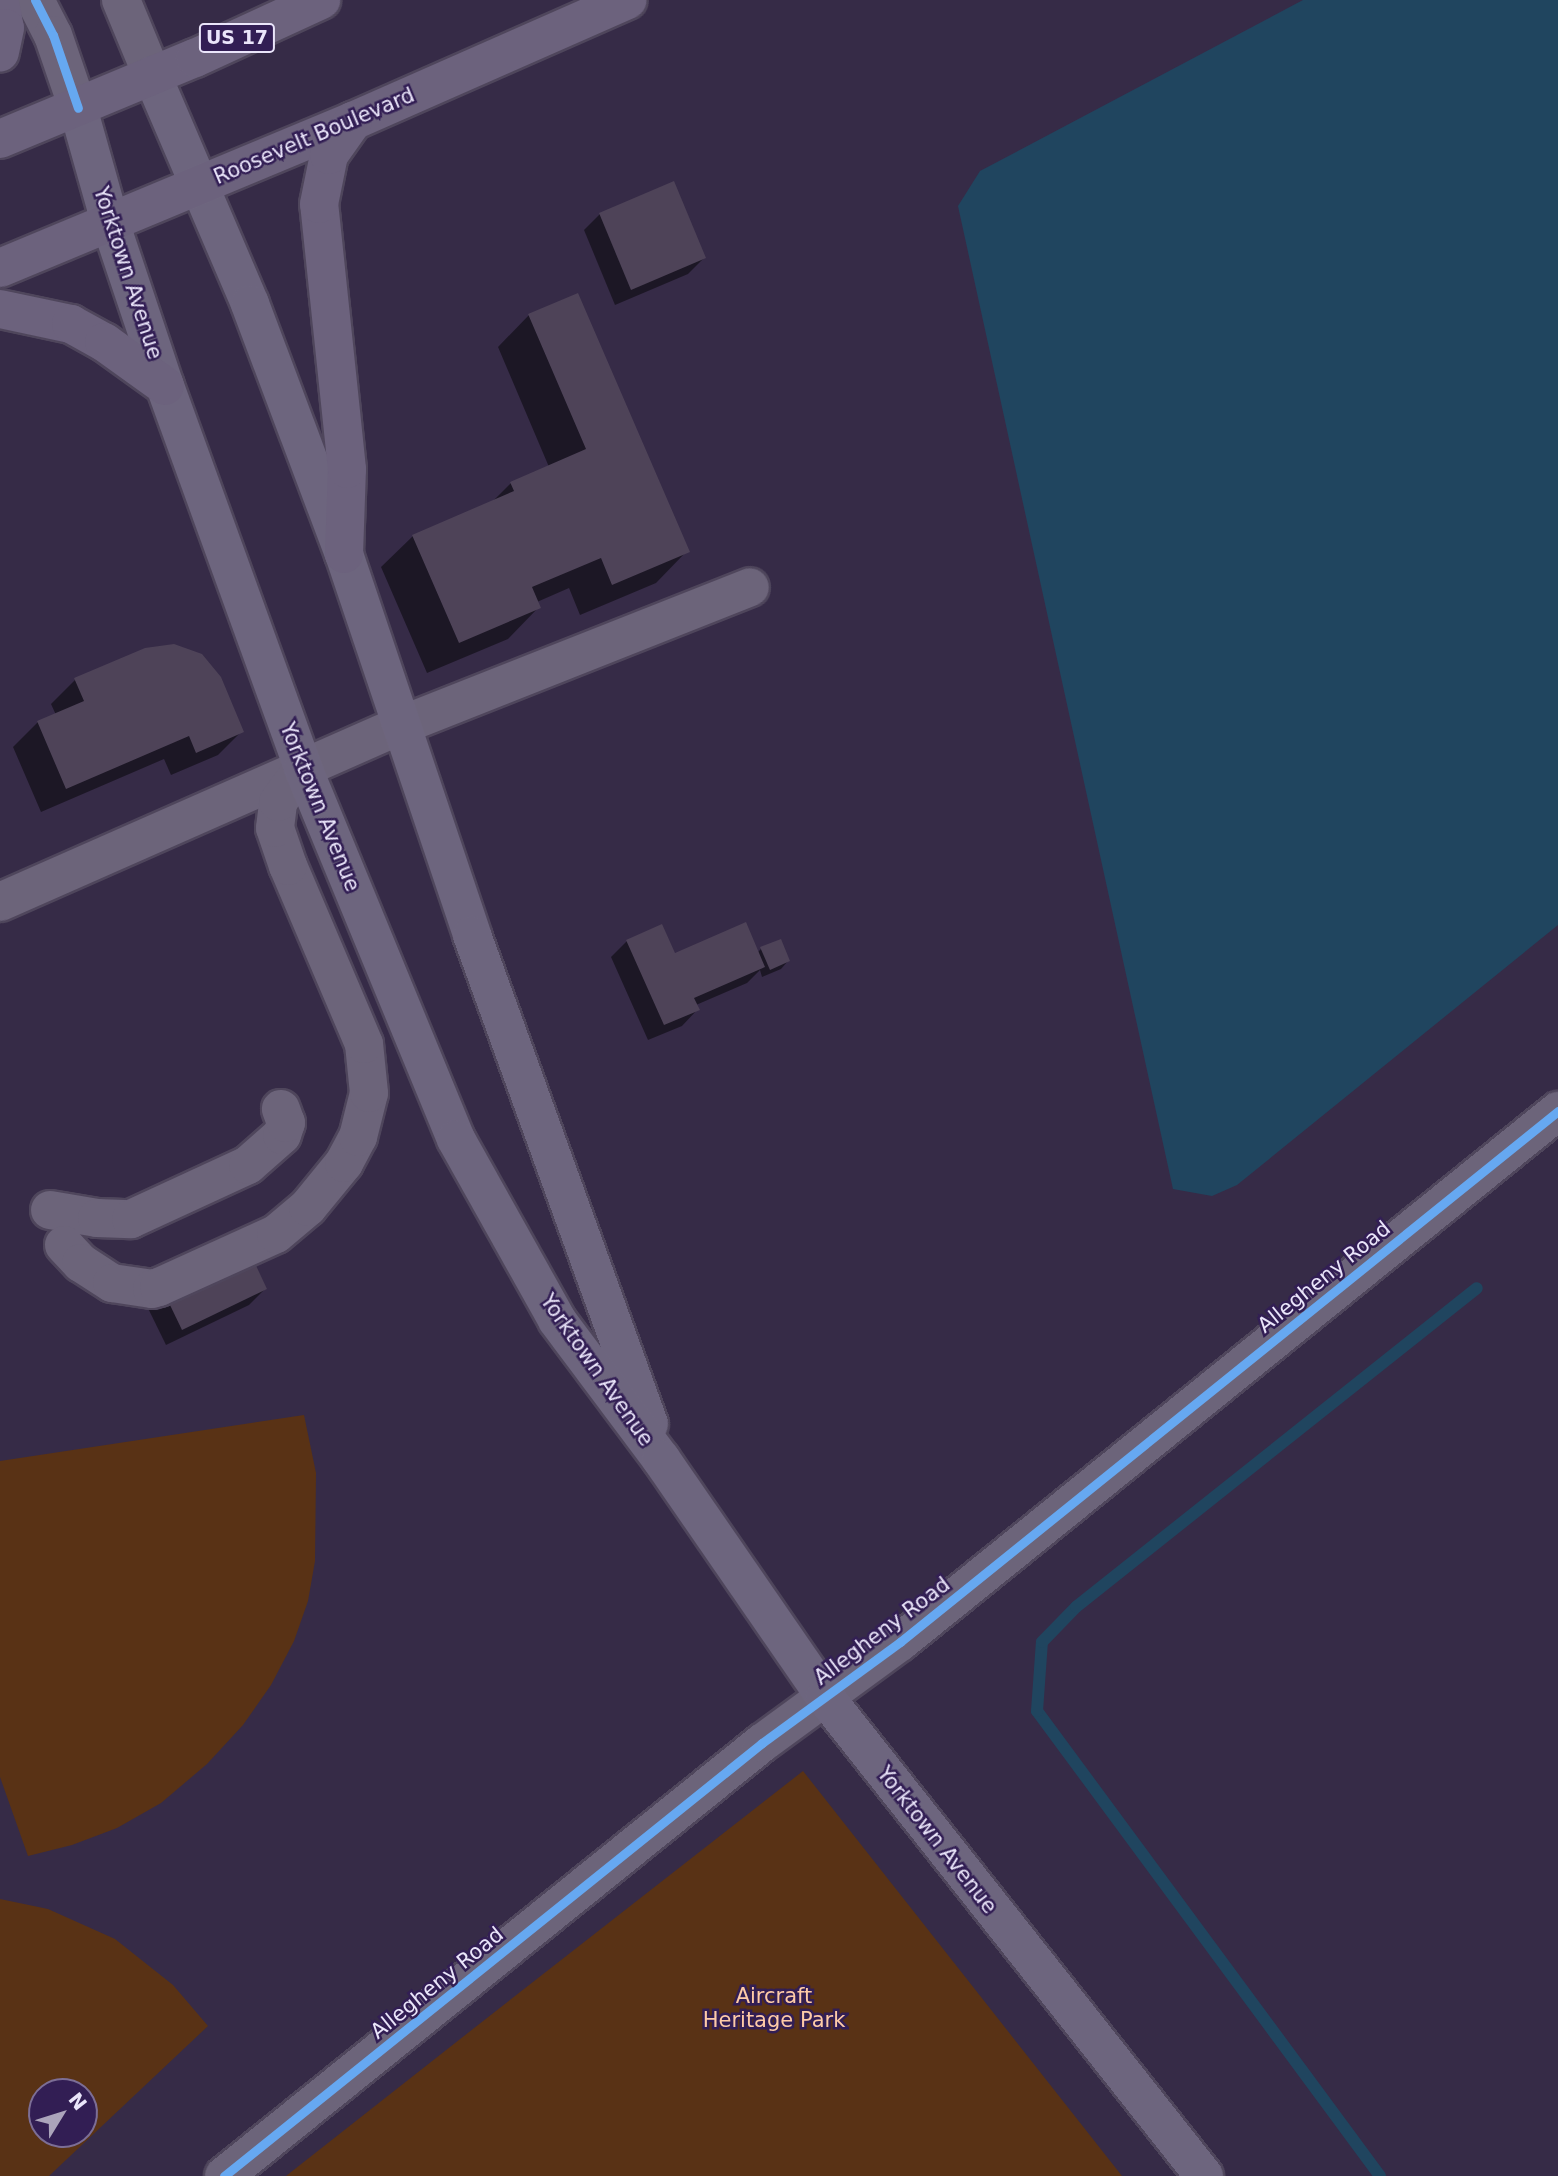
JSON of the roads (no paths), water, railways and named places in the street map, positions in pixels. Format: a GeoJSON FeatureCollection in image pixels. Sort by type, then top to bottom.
{"type":"FeatureCollection","features":[{"type":"Feature","properties":{"kind":"highway","name":"US 17"},"geometry":{"type":"LineString","coordinates":[[0,139],[78,108],[321,0]]}},
{"type":"Feature","properties":{"kind":"highway","name":"Roosevelt Boulevard"},"geometry":{"type":"LineString","coordinates":[[0,268],[353,121],[627,0]]}},
{"type":"Feature","properties":{"kind":"highway"},"geometry":{"type":"LineString","coordinates":[[0,3],[5,28],[0,52]]}},
{"type":"Feature","properties":{"kind":"highway"},"geometry":{"type":"LineString","coordinates":[[344,554],[347,470],[319,204],[329,155],[353,121]]}},
{"type":"Feature","properties":{"kind":"highway"},"geometry":{"type":"LineString","coordinates":[[0,309],[71,324],[104,342],[165,386]]}},
{"type":"Feature","properties":{"kind":"main road","name":"Yorktown Avenue"},"geometry":{"type":"LineString","coordinates":[[152,75],[250,304],[344,554],[472,935],[661,1459]]}},
{"type":"Feature","properties":{"kind":"main road","name":"Yorktown Avenue"},"geometry":{"type":"LineString","coordinates":[[78,108],[110,222],[165,386],[303,768],[456,1139],[557,1320],[661,1459],[825,1697],[1204,2176]]}},
{"type":"Feature","properties":{"kind":"street"},"geometry":{"type":"LineString","coordinates":[[36,0],[53,35],[78,108]]}},
{"type":"Feature","properties":{"kind":"street"},"geometry":{"type":"LineString","coordinates":[[121,0],[152,75]]}},
{"type":"Feature","properties":{"kind":"street"},"geometry":{"type":"LineString","coordinates":[[0,902],[402,725],[750,587]]}},
{"type":"Feature","properties":{"kind":"street"},"geometry":{"type":"LineString","coordinates":[[281,1109],[286,1123],[282,1135],[268,1151],[248,1165],[131,1219],[97,1218],[57,1228],[81,1263],[112,1283],[152,1289],[159,1287],[276,1234],[308,1207],[344,1163],[358,1137],[369,1093],[364,1044],[288,866],[275,828],[278,802],[303,768]]}},
{"type":"Feature","properties":{"kind":"street","name":"Allegheny Road"},"geometry":{"type":"LineString","coordinates":[[224,2176],[762,1743],[900,1642],[1558,1111]]}},
{"type":"Feature","properties":{"kind":"water"},"geometry":{"type":"Polygon","coordinates":[[[1303,0],[1558,0],[1558,925],[1237,1185],[1212,1196],[1173,1189],[958,206],[980,171],[1303,0]]]}},
{"type":"Feature","properties":{"kind":"waterway"},"geometry":{"type":"LineString","coordinates":[[1380,2176],[1037,1711],[1042,1642],[1076,1607],[1477,1288]]}},
{"type":"Feature","properties":{"kind":"park label","name":"Aircraft Heritage Park"},"geometry":{"type":"Point","coordinates":[774,2008]}}]}
